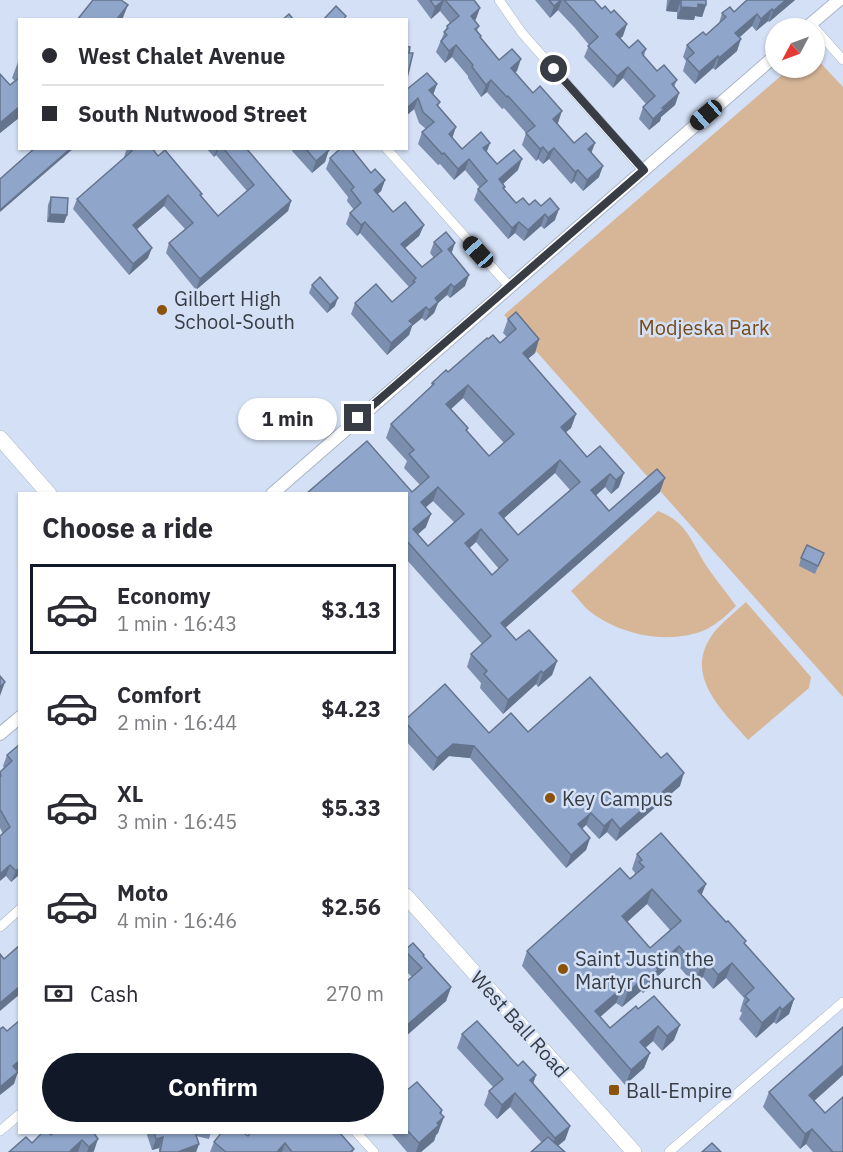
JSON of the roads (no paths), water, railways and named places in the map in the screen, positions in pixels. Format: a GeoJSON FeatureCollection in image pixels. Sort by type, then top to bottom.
{"type":"FeatureCollection","features":[{"type":"Feature","properties":{"kind":"main road"},"geometry":{"type":"LineString","coordinates":[[0,438],[47,492]]}},
{"type":"Feature","properties":{"kind":"main road","name":"West Ball Road"},"geometry":{"type":"LineString","coordinates":[[408,898],[634,1152]]}},
{"type":"Feature","properties":{"kind":"street"},"geometry":{"type":"LineString","coordinates":[[499,0],[522,33],[644,170]]}},
{"type":"Feature","properties":{"kind":"street"},"geometry":{"type":"LineString","coordinates":[[818,18],[839,0]]}},
{"type":"Feature","properties":{"kind":"street"},"geometry":{"type":"LineString","coordinates":[[825,43],[843,60]]}},
{"type":"Feature","properties":{"kind":"street"},"geometry":{"type":"LineString","coordinates":[[274,492],[765,65]]}},
{"type":"Feature","properties":{"kind":"street"},"geometry":{"type":"LineString","coordinates":[[388,150],[509,286]]}},
{"type":"Feature","properties":{"kind":"street"},"geometry":{"type":"LineString","coordinates":[[0,734],[18,719]]}},
{"type":"Feature","properties":{"kind":"street"},"geometry":{"type":"LineString","coordinates":[[0,927],[18,911]]}},
{"type":"Feature","properties":{"kind":"street"},"geometry":{"type":"LineString","coordinates":[[669,1152],[843,1002]]}},
{"type":"Feature","properties":{"kind":"street"},"geometry":{"type":"LineString","coordinates":[[0,1131],[18,1116]]}},
{"type":"Feature","properties":{"kind":"street"},"geometry":{"type":"LineString","coordinates":[[358,1134],[374,1152]]}},
{"type":"Feature","properties":{"kind":"place","name":"Gilbert High School-South"},"geometry":{"type":"Point","coordinates":[162,310]}},
{"type":"Feature","properties":{"kind":"place","name":"Key Campus"},"geometry":{"type":"Point","coordinates":[550,798]}},
{"type":"Feature","properties":{"kind":"place","name":"Saint Justin the Martyr Church"},"geometry":{"type":"Point","coordinates":[563,969]}},
{"type":"Feature","properties":{"kind":"place","name":"Ball-Empire"},"geometry":{"type":"Point","coordinates":[614,1090]}},
{"type":"Feature","properties":{"kind":"park label","name":"Modjeska Park"},"geometry":{"type":"Point","coordinates":[704,327]}}]}
